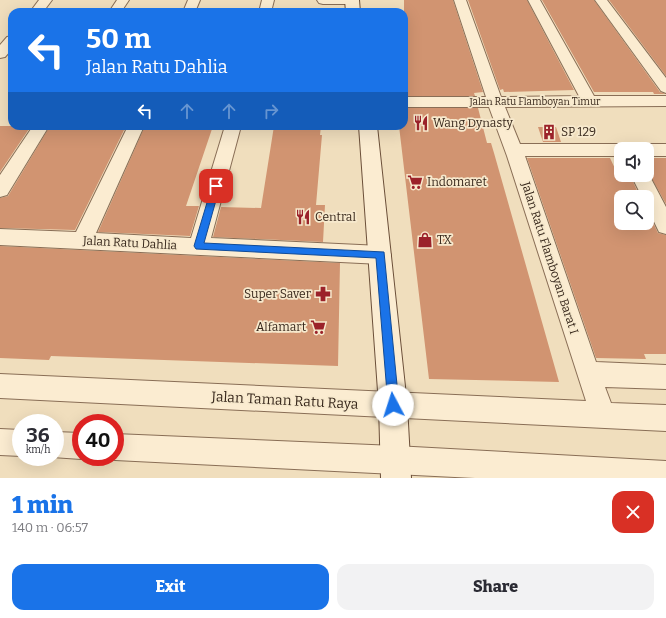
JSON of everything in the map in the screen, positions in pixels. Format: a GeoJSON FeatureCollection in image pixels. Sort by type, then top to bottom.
{"type":"FeatureCollection","features":[{"type":"Feature","properties":{"kind":"street"},"geometry":{"type":"LineString","coordinates":[[39,8],[46,0]]}},
{"type":"Feature","properties":{"kind":"street"},"geometry":{"type":"LineString","coordinates":[[323,0],[352,0]]}},
{"type":"Feature","properties":{"kind":"street","name":"Jalan Ratu Flamboyan Barat I"},"geometry":{"type":"LineString","coordinates":[[460,0],[495,101],[514,150],[588,374],[603,414]]}},
{"type":"Feature","properties":{"kind":"street"},"geometry":{"type":"LineString","coordinates":[[534,0],[589,101]]}},
{"type":"Feature","properties":{"kind":"street"},"geometry":{"type":"LineString","coordinates":[[601,0],[666,88]]}},
{"type":"Feature","properties":{"kind":"street"},"geometry":{"type":"LineString","coordinates":[[0,54],[8,45]]}},
{"type":"Feature","properties":{"kind":"street","name":"Jalan Ratu Flamboyan Timur"},"geometry":{"type":"LineString","coordinates":[[408,102],[666,100]]}},
{"type":"Feature","properties":{"kind":"street"},"geometry":{"type":"LineString","coordinates":[[0,190],[38,130]]}},
{"type":"Feature","properties":{"kind":"street"},"geometry":{"type":"LineString","coordinates":[[82,241],[134,130]]}},
{"type":"Feature","properties":{"kind":"street"},"geometry":{"type":"LineString","coordinates":[[199,246],[232,130]]}},
{"type":"Feature","properties":{"kind":"street"},"geometry":{"type":"LineString","coordinates":[[368,130],[381,255],[394,411],[396,462]]}},
{"type":"Feature","properties":{"kind":"street"},"geometry":{"type":"LineString","coordinates":[[514,150],[614,150]]}},
{"type":"Feature","properties":{"kind":"street"},"geometry":{"type":"LineString","coordinates":[[654,150],[666,150]]}},
{"type":"Feature","properties":{"kind":"street"},"geometry":{"type":"LineString","coordinates":[[644,182],[666,226]]}},
{"type":"Feature","properties":{"kind":"street","name":"Jalan Ratu Dahlia"},"geometry":{"type":"LineString","coordinates":[[0,238],[381,255]]}},
{"type":"Feature","properties":{"kind":"street"},"geometry":{"type":"LineString","coordinates":[[588,374],[666,377]]}},
{"type":"Feature","properties":{"kind":"street","name":"Jalan Taman Ratu Raya"},"geometry":{"type":"LineString","coordinates":[[0,386],[394,411],[603,414],[666,418]]}},
{"type":"Feature","properties":{"kind":"street"},"geometry":{"type":"LineString","coordinates":[[0,442],[12,443]]}},
{"type":"Feature","properties":{"kind":"street"},"geometry":{"type":"LineString","coordinates":[[124,447],[666,475]]}},
{"type":"Feature","properties":{"kind":"building"},"geometry":{"type":"Polygon","coordinates":[[[404,0],[453,0],[483,92],[474,93],[475,96],[408,96],[408,8],[404,8],[404,0]]]}},
{"type":"Feature","properties":{"kind":"building"},"geometry":{"type":"Polygon","coordinates":[[[468,0],[527,0],[574,90],[504,92],[503,89],[500,90],[468,0]]]}},
{"type":"Feature","properties":{"kind":"building"},"geometry":{"type":"Polygon","coordinates":[[[542,0],[594,0],[660,92],[666,94],[654,94],[653,92],[594,92],[542,0]]]}},
{"type":"Feature","properties":{"kind":"building"},"geometry":{"type":"Polygon","coordinates":[[[609,0],[666,0],[666,76],[609,0]]]}},
{"type":"Feature","properties":{"kind":"building"},"geometry":{"type":"Polygon","coordinates":[[[408,108],[478,108],[487,143],[491,143],[494,153],[559,382],[429,379],[399,130],[408,130],[408,108]]]}},
{"type":"Feature","properties":{"kind":"building"},"geometry":{"type":"Polygon","coordinates":[[[0,126],[8,126],[8,130],[28,130],[0,172],[0,126]]]}},
{"type":"Feature","properties":{"kind":"building","name":"SP 129"},"geometry":{"type":"Polygon","coordinates":[[[538,127],[556,127],[561,142],[543,142],[538,127]]]}},
{"type":"Feature","properties":{"kind":"building"},"geometry":{"type":"Polygon","coordinates":[[[48,130],[124,130],[75,230],[0,228],[0,198],[8,196],[48,130]]]}},
{"type":"Feature","properties":{"kind":"building"},"geometry":{"type":"Polygon","coordinates":[[[143,130],[212,130],[186,206],[199,206],[190,236],[98,232],[143,130]]]}},
{"type":"Feature","properties":{"kind":"building"},"geometry":{"type":"Polygon","coordinates":[[[273,130],[321,130],[320,135],[322,135],[316,205],[325,205],[323,242],[213,237],[221,207],[261,208],[273,130]]]}},
{"type":"Feature","properties":{"kind":"building"},"geometry":{"type":"Polygon","coordinates":[[[527,158],[610,158],[614,166],[614,182],[633,182],[637,190],[614,190],[614,230],[654,230],[654,225],[658,233],[666,235],[666,354],[644,354],[646,359],[596,358],[527,158]]]}},
{"type":"Feature","properties":{"kind":"building"},"geometry":{"type":"Polygon","coordinates":[[[654,158],[666,158],[666,204],[654,182],[654,158]]]}},
{"type":"Feature","properties":{"kind":"building"},"geometry":{"type":"Polygon","coordinates":[[[0,246],[340,263],[338,366],[51,356],[49,360],[0,358],[0,246]]]}},
{"type":"Feature","properties":{"kind":"place","name":"Wang Dynasty"},"geometry":{"type":"Point","coordinates":[421,123]}},
{"type":"Feature","properties":{"kind":"place","name":"SP 129"},"geometry":{"type":"Point","coordinates":[549,132]}},
{"type":"Feature","properties":{"kind":"place","name":"Indomaret"},"geometry":{"type":"Point","coordinates":[415,182]}},
{"type":"Feature","properties":{"kind":"place","name":"Central"},"geometry":{"type":"Point","coordinates":[303,217]}},
{"type":"Feature","properties":{"kind":"place","name":"TX"},"geometry":{"type":"Point","coordinates":[425,240]}},
{"type":"Feature","properties":{"kind":"place","name":"Super Saver"},"geometry":{"type":"Point","coordinates":[323,294]}},
{"type":"Feature","properties":{"kind":"place","name":"Alfamart"},"geometry":{"type":"Point","coordinates":[318,327]}},
{"type":"Feature","properties":{"kind":"route"},"geometry":{"type":"LineString","coordinates":[[216,186],[199,246],[381,255],[393,405]]}}]}
